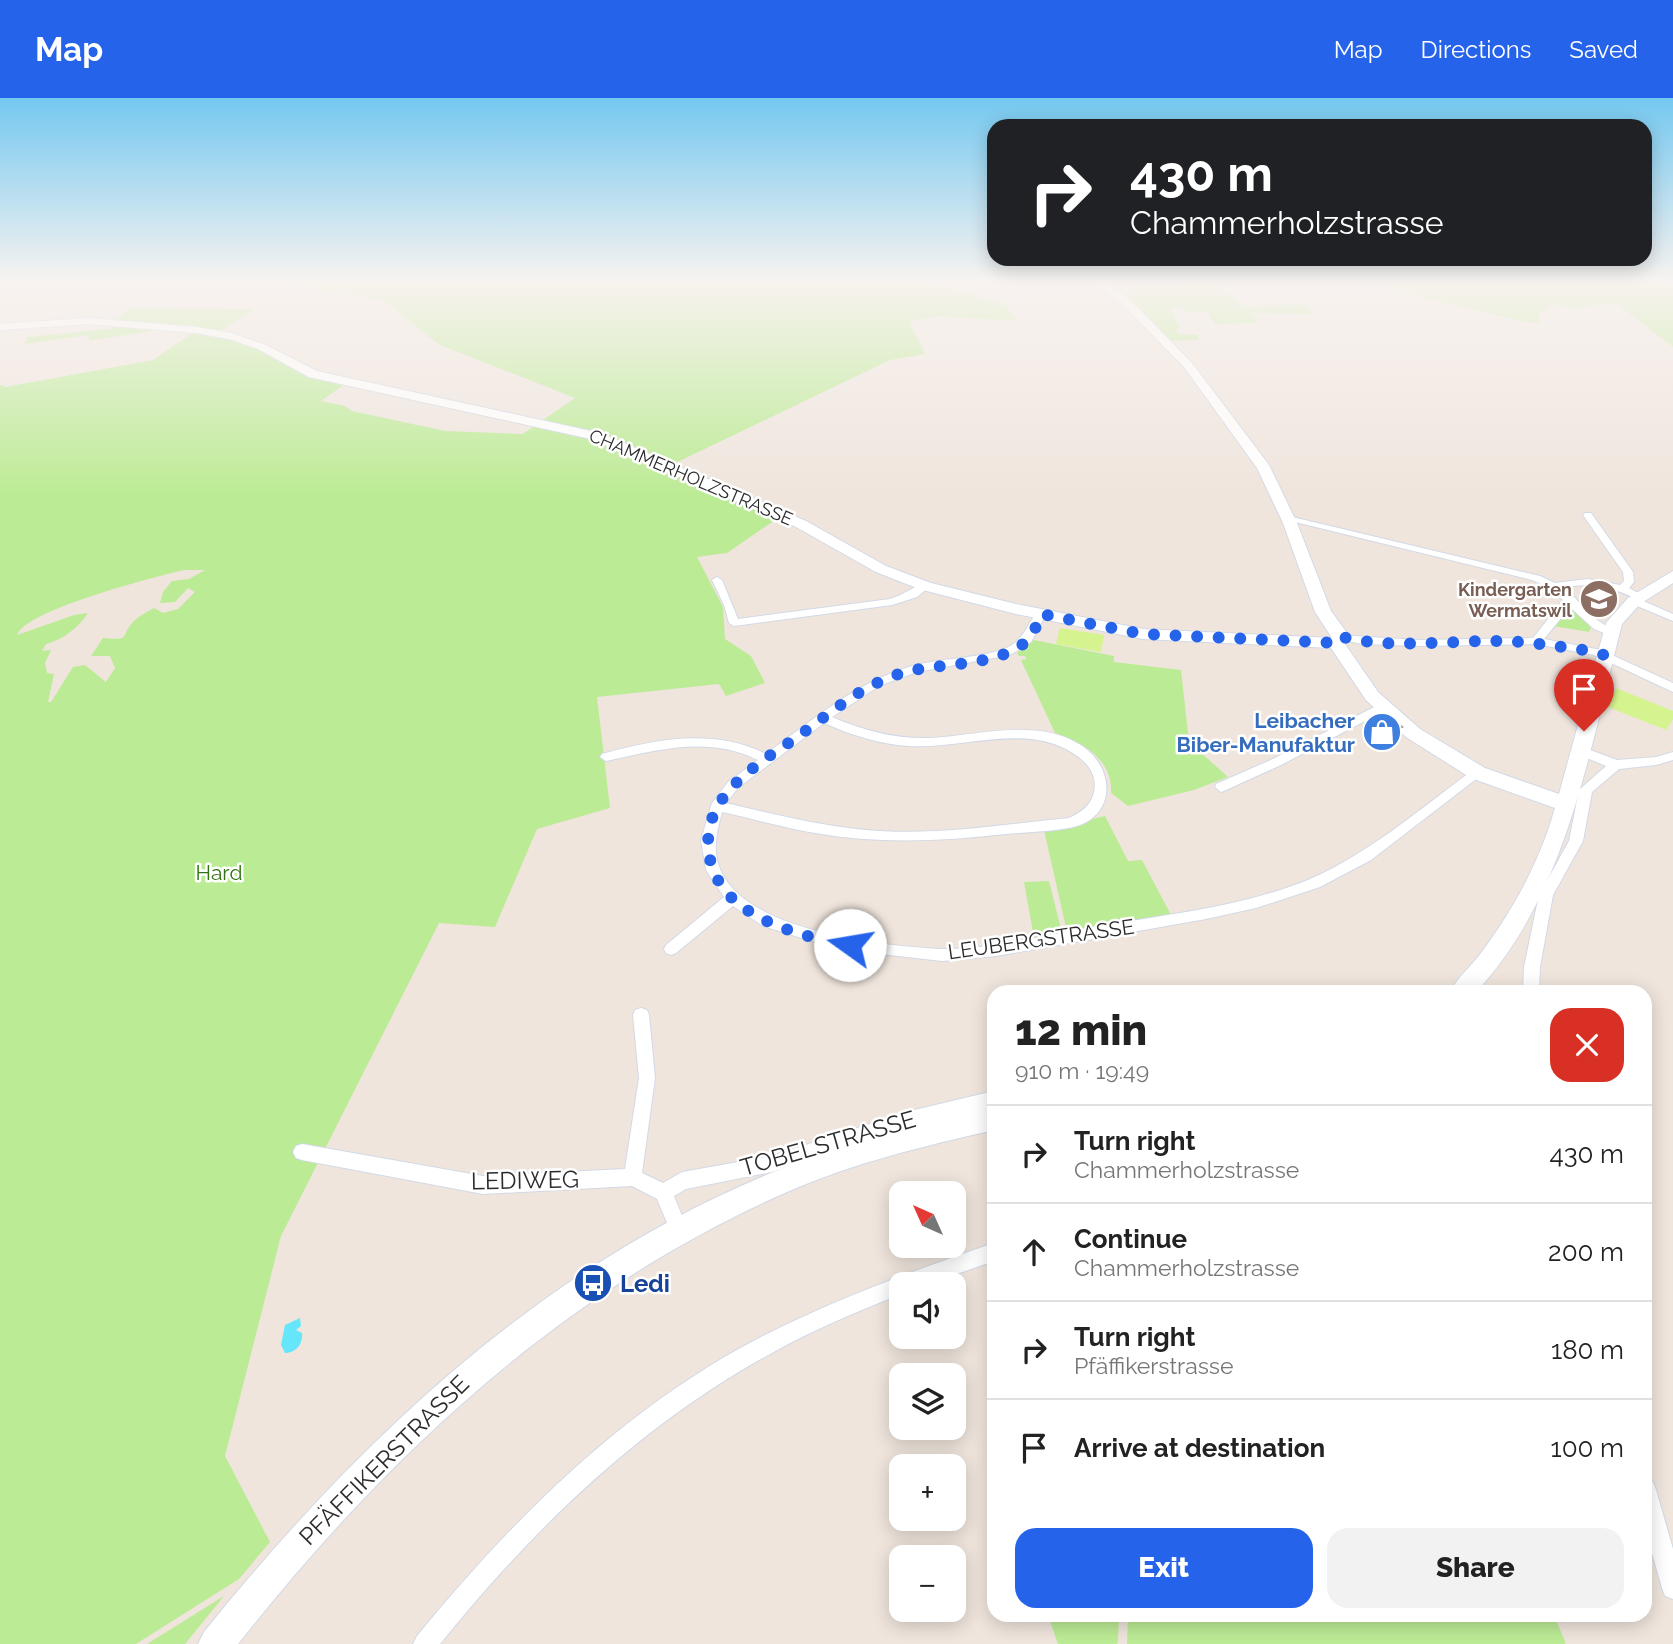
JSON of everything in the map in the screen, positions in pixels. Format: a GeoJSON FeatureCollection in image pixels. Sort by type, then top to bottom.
{"type":"FeatureCollection","features":[{"type":"Feature","properties":{"kind":"street","name":"CHAMMERHOLZSTRASSE"},"geometry":{"type":"LineString","coordinates":[[269,351],[313,374],[584,432],[801,524],[881,569],[925,586],[1041,614],[1143,634],[1419,643],[1535,641],[1604,655],[1673,688]]}},
{"type":"Feature","properties":{"kind":"street"},"geometry":{"type":"LineString","coordinates":[[1174,351],[1194,372],[1264,468],[1288,519],[1323,612],[1361,682],[1382,707],[1413,733],[1478,773],[1566,804]]}},
{"type":"Feature","properties":{"kind":"street"},"geometry":{"type":"LineString","coordinates":[[1588,515],[1628,572],[1632,596]]}},
{"type":"Feature","properties":{"kind":"street"},"geometry":{"type":"LineString","coordinates":[[1288,519],[1521,574],[1556,586],[1581,580],[1632,596],[1673,618]]}},
{"type":"Feature","properties":{"kind":"street"},"geometry":{"type":"LineString","coordinates":[[1470,985],[1499,946],[1559,829],[1609,632],[1632,596],[1673,576]]}},
{"type":"Feature","properties":{"kind":"street"},"geometry":{"type":"LineString","coordinates":[[717,580],[730,605],[734,623],[892,602],[911,596],[925,586]]}},
{"type":"Feature","properties":{"kind":"street"},"geometry":{"type":"LineString","coordinates":[[1556,586],[1566,602],[1581,611],[1598,627],[1609,632]]}},
{"type":"Feature","properties":{"kind":"street"},"geometry":{"type":"LineString","coordinates":[[1535,641],[1566,602]]}},
{"type":"Feature","properties":{"kind":"street","name":"LEUBERGSTRASSE"},"geometry":{"type":"LineString","coordinates":[[1041,614],[1031,636],[1014,650],[997,656],[925,667],[895,675],[865,689],[733,785],[717,806],[709,829],[708,850],[713,870],[732,898],[768,922],[837,943],[942,955],[996,950],[1215,911],[1256,902],[1315,883],[1366,856],[1478,773]]}},
{"type":"Feature","properties":{"kind":"street"},"geometry":{"type":"LineString","coordinates":[[1221,787],[1277,762],[1382,707]]}},
{"type":"Feature","properties":{"kind":"street"},"geometry":{"type":"LineString","coordinates":[[717,806],[834,831],[881,836],[928,836],[1070,823],[1080,819],[1095,806],[1102,790],[1098,773],[1088,757],[1055,738],[1024,735],[909,742],[859,733],[823,719]]}},
{"type":"Feature","properties":{"kind":"street"},"geometry":{"type":"LineString","coordinates":[[606,757],[674,742],[698,741],[739,747],[766,759]]}},
{"type":"Feature","properties":{"kind":"street"},"geometry":{"type":"LineString","coordinates":[[1579,750],[1616,765],[1656,761],[1673,756]]}},
{"type":"Feature","properties":{"kind":"street"},"geometry":{"type":"LineString","coordinates":[[1531,985],[1532,967],[1546,895],[1576,841],[1586,790],[1616,765]]}},
{"type":"Feature","properties":{"kind":"street"},"geometry":{"type":"LineString","coordinates":[[671,949],[732,898]]}},
{"type":"Feature","properties":{"kind":"street"},"geometry":{"type":"LineString","coordinates":[[641,1015],[647,1078],[633,1177],[664,1193],[679,1231]]}},
{"type":"Feature","properties":{"kind":"street","name":"TOBELSTRASSE"},"geometry":{"type":"LineString","coordinates":[[664,1193],[682,1181],[772,1164],[906,1120],[987,1101]]}},
{"type":"Feature","properties":{"kind":"street","name":"PFÄFFIKERSTRASSE"},"geometry":{"type":"LineString","coordinates":[[216,1644],[325,1514],[377,1459],[495,1353],[593,1283],[722,1208],[808,1172],[871,1150],[987,1120]]}},
{"type":"Feature","properties":{"kind":"street","name":"LEDIWEG"},"geometry":{"type":"LineString","coordinates":[[302,1152],[483,1185],[633,1177]]}},
{"type":"Feature","properties":{"kind":"street"},"geometry":{"type":"LineString","coordinates":[[938,1272],[987,1255]]}},
{"type":"Feature","properties":{"kind":"street"},"geometry":{"type":"LineString","coordinates":[[425,1644],[532,1522],[573,1482],[651,1417],[690,1389],[776,1339],[820,1316],[889,1290]]}},
{"type":"Feature","properties":{"kind":"street"},"geometry":{"type":"LineString","coordinates":[[1652,1514],[1673,1588]]}},
{"type":"Feature","properties":{"kind":"green space","name":"Hard"},"geometry":{"type":"Polygon","coordinates":[[[166,351],[265,351],[297,368],[348,382],[321,401],[345,406],[352,411],[445,431],[523,434],[575,398],[456,351],[924,351],[925,354],[890,360],[669,466],[767,509],[775,520],[727,553],[697,557],[723,607],[725,639],[751,656],[765,683],[726,696],[719,684],[597,697],[610,808],[537,829],[495,927],[439,923],[281,1236],[225,1456],[270,1542],[239,1579],[136,1644],[0,1644],[0,385],[6,387],[153,360],[166,351]],[[184,570],[120,587],[66,605],[26,625],[17,635],[74,615],[88,613],[70,632],[46,644],[42,651],[51,650],[45,663],[47,673],[54,674],[48,702],[51,702],[73,667],[85,665],[106,682],[115,668],[110,656],[91,656],[103,638],[122,638],[134,621],[154,608],[163,613],[178,609],[195,592],[188,588],[175,602],[160,603],[163,592],[172,581],[189,579],[205,570],[184,570]]]}},
{"type":"Feature","properties":{"kind":"green space"},"geometry":{"type":"Polygon","coordinates":[[[1568,609],[1581,616],[1591,628],[1589,632],[1553,626],[1568,609]]]}},
{"type":"Feature","properties":{"kind":"green space"},"geometry":{"type":"Polygon","coordinates":[[[1060,628],[1104,635],[1101,652],[1056,644],[1060,628]]]}},
{"type":"Feature","properties":{"kind":"green space"},"geometry":{"type":"Polygon","coordinates":[[[1034,640],[1114,656],[1114,662],[1181,670],[1189,742],[1228,777],[1194,790],[1128,806],[1111,793],[1107,771],[1094,754],[1086,747],[1055,733],[1021,660],[1026,659],[1025,656],[1019,656],[1017,653],[1034,640]]]}},
{"type":"Feature","properties":{"kind":"green space"},"geometry":{"type":"Polygon","coordinates":[[[1616,688],[1673,711],[1673,719],[1666,730],[1608,707],[1616,688]]]}},
{"type":"Feature","properties":{"kind":"green space"},"geometry":{"type":"Polygon","coordinates":[[[1105,816],[1128,861],[1142,860],[1171,915],[1067,932],[1044,830],[1105,816]]]}},
{"type":"Feature","properties":{"kind":"green space"},"geometry":{"type":"Polygon","coordinates":[[[1049,881],[1062,933],[1034,938],[1024,882],[1049,881]]]}},
{"type":"Feature","properties":{"kind":"green space"},"geometry":{"type":"Polygon","coordinates":[[[224,1596],[185,1644],[147,1644],[224,1596]]]}},
{"type":"Feature","properties":{"kind":"green space"},"geometry":{"type":"Polygon","coordinates":[[[1050,1622],[1119,1622],[1117,1644],[1058,1644],[1050,1622]]]}},
{"type":"Feature","properties":{"kind":"green space"},"geometry":{"type":"Polygon","coordinates":[[[1128,1622],[1557,1622],[1566,1644],[1127,1644],[1128,1622]]]}},
{"type":"Feature","properties":{"kind":"water"},"geometry":{"type":"Polygon","coordinates":[[[300,1318],[301,1326],[296,1330],[302,1333],[300,1344],[295,1350],[285,1353],[281,1345],[285,1325],[300,1318]]]}},
{"type":"Feature","properties":{"kind":"building"},"geometry":{"type":"Polygon","coordinates":[[[1383,714],[1402,727],[1390,735],[1370,722],[1383,714]]]}},
{"type":"Feature","properties":{"kind":"place","name":"Kindergarten Wermatswil"},"geometry":{"type":"Point","coordinates":[1599,599]}},
{"type":"Feature","properties":{"kind":"place","name":"Leibacher Biber-Manufaktur"},"geometry":{"type":"Point","coordinates":[1382,732]}},
{"type":"Feature","properties":{"kind":"place","name":"Ledi"},"geometry":{"type":"Point","coordinates":[593,1283]}},
{"type":"Feature","properties":{"kind":"route"},"geometry":{"type":"LineString","coordinates":[[850,945],[768,922],[744,908],[724,890],[713,870],[708,850],[709,829],[717,806],[742,777],[865,689],[915,669],[989,658],[1014,650],[1031,636],[1041,614],[1143,634],[1186,637],[1336,643],[1342,637],[1362,641],[1419,643],[1535,641],[1597,652],[1604,655],[1584,731]]}}]}
